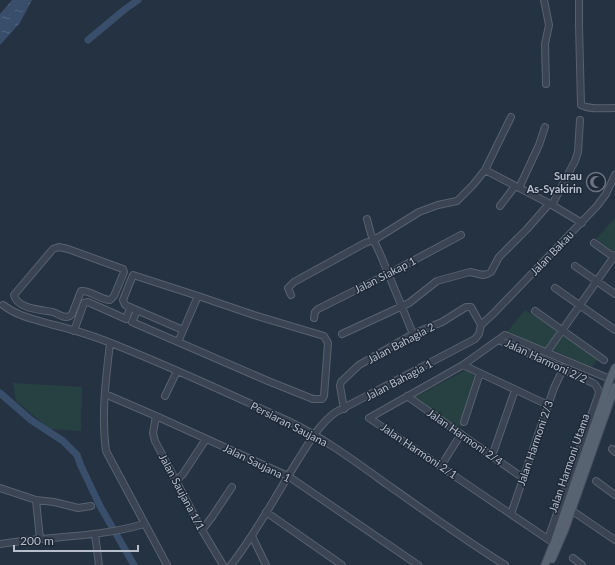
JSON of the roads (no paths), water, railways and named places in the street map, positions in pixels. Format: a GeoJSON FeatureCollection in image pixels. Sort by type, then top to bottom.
{"type":"FeatureCollection","features":[{"type":"Feature","properties":{"kind":"main road","name":"Jalan Harmoni Utama"},"geometry":{"type":"LineString","coordinates":[[545,565],[615,368]]}},
{"type":"Feature","properties":{"kind":"main road","name":"Jalan Harmoni Utama"},"geometry":{"type":"LineString","coordinates":[[550,565],[553,543],[571,510],[615,387]]}},
{"type":"Feature","properties":{"kind":"street"},"geometry":{"type":"LineString","coordinates":[[544,0],[549,24],[545,44],[546,84]]}},
{"type":"Feature","properties":{"kind":"street"},"geometry":{"type":"LineString","coordinates":[[579,0],[578,25],[581,105],[585,107],[615,108]]}},
{"type":"Feature","properties":{"kind":"street"},"geometry":{"type":"LineString","coordinates":[[290,295],[288,288],[294,282],[365,243],[377,238],[419,212],[438,205],[457,201],[473,185],[486,168],[511,117]]}},
{"type":"Feature","properties":{"kind":"street"},"geometry":{"type":"LineString","coordinates":[[342,334],[414,300],[437,281],[470,272],[476,274],[487,274],[491,272],[499,257],[552,204],[575,161],[578,152],[580,120]]}},
{"type":"Feature","properties":{"kind":"street"},"geometry":{"type":"LineString","coordinates":[[500,206],[519,186],[539,145],[545,127]]}},
{"type":"Feature","properties":{"kind":"street"},"geometry":{"type":"LineString","coordinates":[[486,168],[582,222]]}},
{"type":"Feature","properties":{"kind":"street","name":"Jalan Bakau"},"geometry":{"type":"LineString","coordinates":[[481,325],[597,206],[606,194],[615,175]]}},
{"type":"Feature","properties":{"kind":"street"},"geometry":{"type":"LineString","coordinates":[[367,219],[377,238],[388,274],[413,334]]}},
{"type":"Feature","properties":{"kind":"street","name":"Jalan Siakap 1"},"geometry":{"type":"LineString","coordinates":[[314,318],[315,312],[318,309],[461,235]]}},
{"type":"Feature","properties":{"kind":"street"},"geometry":{"type":"LineString","coordinates":[[547,352],[615,257],[594,243]]}},
{"type":"Feature","properties":{"kind":"street"},"geometry":{"type":"LineString","coordinates":[[59,247],[68,249],[123,269],[124,272],[114,296],[110,300],[106,300],[86,290],[81,291],[70,316],[65,318],[53,312],[31,309],[17,301],[14,296],[53,249],[59,247]]}},
{"type":"Feature","properties":{"kind":"street"},"geometry":{"type":"LineString","coordinates":[[575,266],[615,294]]}},
{"type":"Feature","properties":{"kind":"street"},"geometry":{"type":"LineString","coordinates":[[134,309],[132,322],[313,399],[322,400],[324,396],[328,343],[324,336],[254,315],[133,275],[123,300],[125,305],[183,330]]}},
{"type":"Feature","properties":{"kind":"street"},"geometry":{"type":"LineString","coordinates":[[555,288],[615,330]]}},
{"type":"Feature","properties":{"kind":"street"},"geometry":{"type":"LineString","coordinates":[[178,342],[198,296]]}},
{"type":"Feature","properties":{"kind":"street"},"geometry":{"type":"LineString","coordinates":[[74,331],[84,302],[88,302],[126,319],[134,309]]}},
{"type":"Feature","properties":{"kind":"street","name":"Persiaran Saujana"},"geometry":{"type":"LineString","coordinates":[[3,305],[13,312],[33,320],[110,342],[257,407],[314,435],[355,461],[443,525],[505,565]]}},
{"type":"Feature","properties":{"kind":"street","name":"Jalan Bahagia 2"},"geometry":{"type":"LineString","coordinates":[[344,409],[340,386],[342,380],[359,365],[372,357],[413,334],[442,322],[466,308],[471,307],[481,325]]}},
{"type":"Feature","properties":{"kind":"street"},"geometry":{"type":"LineString","coordinates":[[535,311],[563,329],[604,360]]}},
{"type":"Feature","properties":{"kind":"street"},"geometry":{"type":"LineString","coordinates":[[49,324],[53,312]]}},
{"type":"Feature","properties":{"kind":"street","name":"Jalan Bahagia 1"},"geometry":{"type":"LineString","coordinates":[[231,565],[252,536],[314,435],[329,418],[475,339],[479,334],[481,325]]}},
{"type":"Feature","properties":{"kind":"street"},"geometry":{"type":"LineString","coordinates":[[499,340],[505,335],[508,335],[610,379]]}},
{"type":"Feature","properties":{"kind":"street","name":"Jalan Harmoni 2/1"},"geometry":{"type":"LineString","coordinates":[[499,340],[463,365],[369,418],[553,543]]}},
{"type":"Feature","properties":{"kind":"street","name":"Jalan Harmoni 2/2"},"geometry":{"type":"LineString","coordinates":[[499,340],[562,370],[596,384],[598,387],[599,393],[553,543]]}},
{"type":"Feature","properties":{"kind":"street"},"geometry":{"type":"LineString","coordinates":[[110,342],[108,396],[104,441],[106,451],[167,565]]}},
{"type":"Feature","properties":{"kind":"street","name":"Jalan Harmoni 2/3"},"geometry":{"type":"LineString","coordinates":[[511,514],[548,405],[566,361]]}},
{"type":"Feature","properties":{"kind":"street"},"geometry":{"type":"LineString","coordinates":[[463,365],[548,405]]}},
{"type":"Feature","properties":{"kind":"street"},"geometry":{"type":"LineString","coordinates":[[165,396],[177,371]]}},
{"type":"Feature","properties":{"kind":"street"},"geometry":{"type":"LineString","coordinates":[[464,422],[480,373]]}},
{"type":"Feature","properties":{"kind":"street"},"geometry":{"type":"LineString","coordinates":[[492,456],[516,390]]}},
{"type":"Feature","properties":{"kind":"street","name":"Jalan Saujana 1"},"geometry":{"type":"LineString","coordinates":[[108,396],[155,419],[206,439],[288,476],[418,565]]}},
{"type":"Feature","properties":{"kind":"street","name":"Jalan Harmoni 2/4"},"geometry":{"type":"LineString","coordinates":[[407,396],[523,478]]}},
{"type":"Feature","properties":{"kind":"street","name":"Jalan Saujana 1/1"},"geometry":{"type":"LineString","coordinates":[[155,419],[153,436],[202,530],[223,565]]}},
{"type":"Feature","properties":{"kind":"street"},"geometry":{"type":"LineString","coordinates":[[441,466],[461,434]]}},
{"type":"Feature","properties":{"kind":"street"},"geometry":{"type":"LineString","coordinates":[[176,480],[183,474],[206,439]]}},
{"type":"Feature","properties":{"kind":"street"},"geometry":{"type":"LineString","coordinates":[[596,481],[615,495]]}},
{"type":"Feature","properties":{"kind":"street"},"geometry":{"type":"LineString","coordinates":[[202,530],[232,487]]}},
{"type":"Feature","properties":{"kind":"street"},"geometry":{"type":"LineString","coordinates":[[0,488],[36,500],[54,502],[78,508],[91,506]]}},
{"type":"Feature","properties":{"kind":"street"},"geometry":{"type":"LineString","coordinates":[[36,500],[40,538]]}},
{"type":"Feature","properties":{"kind":"street"},"geometry":{"type":"LineString","coordinates":[[571,510],[615,540]]}},
{"type":"Feature","properties":{"kind":"street"},"geometry":{"type":"LineString","coordinates":[[266,512],[342,565]]}},
{"type":"Feature","properties":{"kind":"street"},"geometry":{"type":"LineString","coordinates":[[0,544],[40,538],[95,534],[144,524]]}},
{"type":"Feature","properties":{"kind":"street"},"geometry":{"type":"LineString","coordinates":[[95,534],[99,565]]}},
{"type":"Feature","properties":{"kind":"street"},"geometry":{"type":"LineString","coordinates":[[252,536],[266,565]]}},
{"type":"Feature","properties":{"kind":"street"},"geometry":{"type":"LineString","coordinates":[[573,558],[582,565]]}},
{"type":"Feature","properties":{"kind":"water"},"geometry":{"type":"Polygon","coordinates":[[[12,0],[32,0],[20,23],[0,45],[0,14],[12,0]]]}},
{"type":"Feature","properties":{"kind":"waterway"},"geometry":{"type":"LineString","coordinates":[[88,40],[138,0]]}},
{"type":"Feature","properties":{"kind":"waterway"},"geometry":{"type":"LineString","coordinates":[[0,393],[31,420],[63,441],[77,455],[100,506],[134,565]]}},
{"type":"Feature","properties":{"kind":"place","name":"Surau As-Syakirin"},"geometry":{"type":"Point","coordinates":[596,182]}}]}
